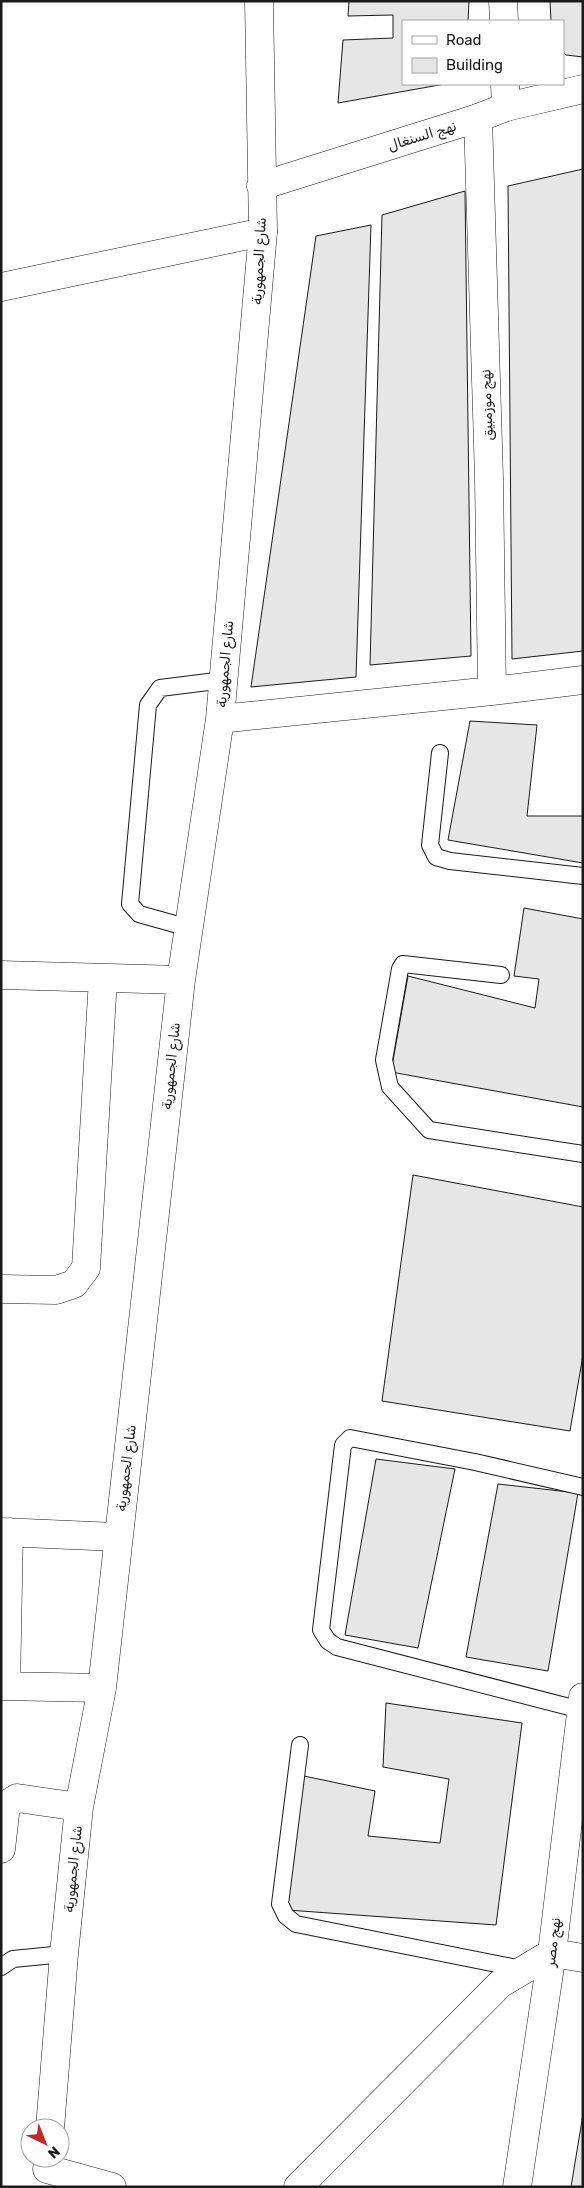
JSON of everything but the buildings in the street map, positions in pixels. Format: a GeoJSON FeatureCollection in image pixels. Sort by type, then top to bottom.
{"type":"FeatureCollection","features":[{"type":"Feature","properties":{"kind":"street","name":"شارع الجمهورية"},"geometry":{"type":"LineString","coordinates":[[51,2118],[64,1954],[79,1807],[102,1688],[117,1537],[181,980],[220,719],[224,680],[263,232],[259,1]]}},
{"type":"Feature","properties":{"kind":"street"},"geometry":{"type":"LineString","coordinates":[[503,1],[504,20]]}},
{"type":"Feature","properties":{"kind":"street","name":"نهج السنغال"},"geometry":{"type":"LineString","coordinates":[[261,186],[478,118],[506,95],[583,89]]}},
{"type":"Feature","properties":{"kind":"street","name":"نهج موزمبيق"},"geometry":{"type":"LineString","coordinates":[[478,118],[489,478],[492,692]]}},
{"type":"Feature","properties":{"kind":"street"},"geometry":{"type":"LineString","coordinates":[[1,287],[263,232]]}},
{"type":"Feature","properties":{"kind":"street"},"geometry":{"type":"LineString","coordinates":[[220,719],[492,692],[583,680]]}},
{"type":"Feature","properties":{"kind":"street"},"geometry":{"type":"LineString","coordinates":[[1,975],[181,980]]}},
{"type":"Feature","properties":{"kind":"street"},"geometry":{"type":"LineString","coordinates":[[1,1289],[56,1290],[74,1284],[86,1268],[103,978]]}},
{"type":"Feature","properties":{"kind":"street"},"geometry":{"type":"LineString","coordinates":[[102,1688],[4,1686],[5,1532],[117,1537]]}},
{"type":"Feature","properties":{"kind":"street","name":"نهج مصر"},"geometry":{"type":"LineString","coordinates":[[517,2187],[552,1953],[582,1704]]}},
{"type":"Feature","properties":{"kind":"street"},"geometry":{"type":"LineString","coordinates":[[1,1849],[6,1805],[17,1798],[79,1807]]}},
{"type":"Feature","properties":{"kind":"street"},"geometry":{"type":"LineString","coordinates":[[298,2187],[500,1984],[522,1969],[552,1953],[583,1958]]}},
{"type":"Feature","properties":{"kind":"street"},"geometry":{"type":"LineString","coordinates":[[47,2171],[112,2187]]}},
{"type":"Feature","properties":{"kind":"lane"},"geometry":{"type":"LineString","coordinates":[[189,928],[139,914],[130,904],[148,705],[160,688],[224,680]]}},
{"type":"Feature","properties":{"kind":"lane"},"geometry":{"type":"LineString","coordinates":[[440,753],[430,845],[436,857],[450,861],[583,876]]}},
{"type":"Feature","properties":{"kind":"lane"},"geometry":{"type":"LineString","coordinates":[[502,975],[403,964],[400,969],[384,1060],[390,1087],[430,1130],[583,1154]]}},
{"type":"Feature","properties":{"kind":"lane"},"geometry":{"type":"LineString","coordinates":[[582,1704],[338,1647],[328,1641],[321,1630],[342,1445],[350,1438],[475,1462],[583,1487]]}},
{"type":"Feature","properties":{"kind":"lane"},"geometry":{"type":"LineString","coordinates":[[300,1746],[280,1904],[286,1916],[296,1924],[522,1969]]}},
{"type":"Feature","properties":{"kind":"lane"},"geometry":{"type":"LineString","coordinates":[[1,1967],[12,1958],[64,1954]]}}]}
